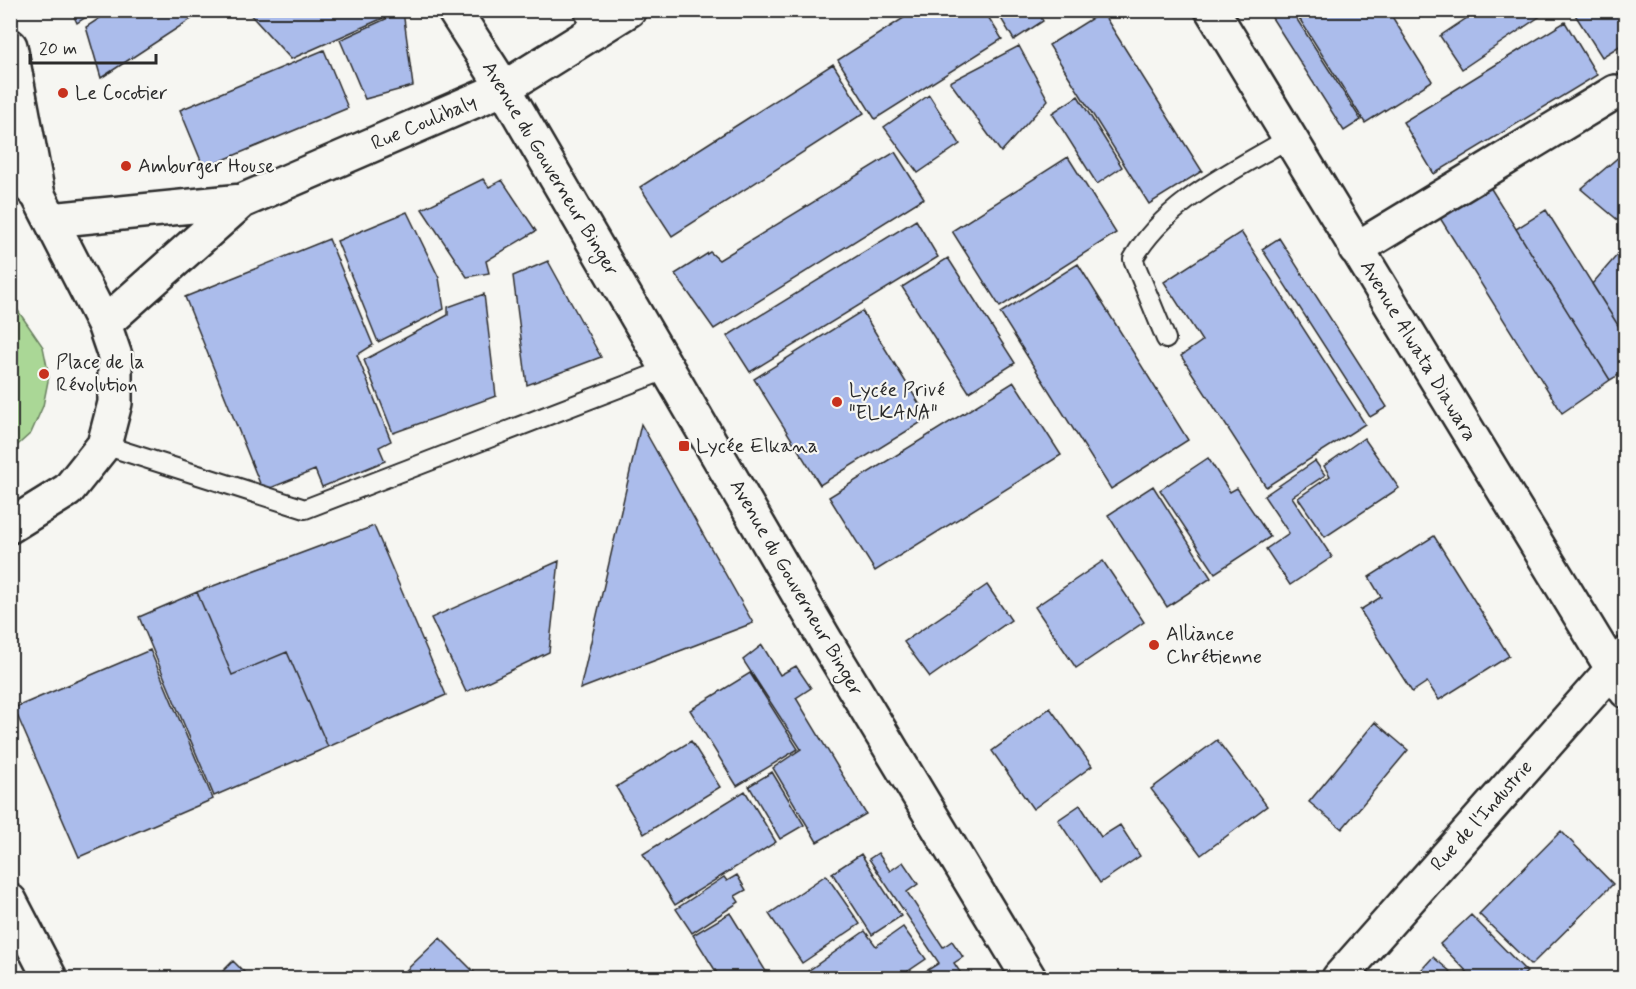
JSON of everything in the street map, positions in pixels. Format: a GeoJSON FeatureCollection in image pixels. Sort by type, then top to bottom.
{"type":"FeatureCollection","features":[{"type":"Feature","properties":{"kind":"street","name":"Avenue du Gouverneur Binger"},"geometry":{"type":"LineString","coordinates":[[454,10],[504,88],[824,638],[1029,978]]}},
{"type":"Feature","properties":{"kind":"street","name":"Rue Coulibaly"},"geometry":{"type":"LineString","coordinates":[[242,201],[504,88],[589,21],[629,10]]}},
{"type":"Feature","properties":{"kind":"street","name":"Avenue Alwata Diawara"},"geometry":{"type":"LineString","coordinates":[[1212,10],[1356,249],[1621,672]]}},
{"type":"Feature","properties":{"kind":"street"},"geometry":{"type":"LineString","coordinates":[[10,46],[45,207]]}},
{"type":"Feature","properties":{"kind":"street"},"geometry":{"type":"LineString","coordinates":[[1356,249],[1615,92]]}},
{"type":"Feature","properties":{"kind":"street"},"geometry":{"type":"LineString","coordinates":[[10,167],[45,207],[104,324],[115,356],[115,403],[104,445],[68,490],[10,526]]}},
{"type":"Feature","properties":{"kind":"street"},"geometry":{"type":"LineString","coordinates":[[45,207],[242,201]]}},
{"type":"Feature","properties":{"kind":"street"},"geometry":{"type":"LineString","coordinates":[[104,324],[242,201]]}},
{"type":"Feature","properties":{"kind":"street","name":"Rue de l'Industrie"},"geometry":{"type":"LineString","coordinates":[[1339,978],[1621,672]]}},
{"type":"Feature","properties":{"kind":"street"},"geometry":{"type":"LineString","coordinates":[[10,901],[47,977]]}},
{"type":"Feature","properties":{"kind":"lane"},"geometry":{"type":"LineString","coordinates":[[1166,339],[1133,259],[1143,241],[1197,193],[1289,138]]}},
{"type":"Feature","properties":{"kind":"lane"},"geometry":{"type":"LineString","coordinates":[[104,445],[305,509],[668,369]]}},
{"type":"Feature","properties":{"kind":"green space"},"geometry":{"type":"Polygon","coordinates":[[[12,302],[43,347],[49,376],[43,406],[31,433],[11,451],[12,302]]]}},
{"type":"Feature","properties":{"kind":"building"},"geometry":{"type":"Polygon","coordinates":[[[71,10],[97,10],[77,23],[71,10]]]}},
{"type":"Feature","properties":{"kind":"building"},"geometry":{"type":"Polygon","coordinates":[[[112,10],[205,10],[101,78],[86,27],[112,10]]]}},
{"type":"Feature","properties":{"kind":"building"},"geometry":{"type":"Polygon","coordinates":[[[246,10],[401,10],[291,59],[246,10]]]}},
{"type":"Feature","properties":{"kind":"building"},"geometry":{"type":"Polygon","coordinates":[[[916,10],[984,10],[1002,39],[875,119],[838,60],[916,10]]]}},
{"type":"Feature","properties":{"kind":"building"},"geometry":{"type":"Polygon","coordinates":[[[996,10],[1040,10],[1038,12],[1043,21],[1014,40],[996,10]]]}},
{"type":"Feature","properties":{"kind":"building"},"geometry":{"type":"Polygon","coordinates":[[[1267,10],[1291,10],[1361,120],[1344,131],[1267,10]]]}},
{"type":"Feature","properties":{"kind":"building"},"geometry":{"type":"Polygon","coordinates":[[[1294,10],[1388,10],[1432,81],[1365,123],[1294,10]]]}},
{"type":"Feature","properties":{"kind":"building"},"geometry":{"type":"Polygon","coordinates":[[[1479,10],[1539,10],[1542,15],[1462,69],[1440,36],[1479,10]]]}},
{"type":"Feature","properties":{"kind":"building"},"geometry":{"type":"Polygon","coordinates":[[[1572,10],[1626,10],[1626,42],[1602,57],[1572,10]]]}},
{"type":"Feature","properties":{"kind":"building"},"geometry":{"type":"Polygon","coordinates":[[[403,11],[413,86],[365,99],[340,40],[403,11]]]}},
{"type":"Feature","properties":{"kind":"building"},"geometry":{"type":"Polygon","coordinates":[[[1102,12],[1202,171],[1149,204],[1049,45],[1102,12]]]}},
{"type":"Feature","properties":{"kind":"building"},"geometry":{"type":"Polygon","coordinates":[[[1565,22],[1597,75],[1434,174],[1403,122],[1565,22]]]}},
{"type":"Feature","properties":{"kind":"building"},"geometry":{"type":"Polygon","coordinates":[[[1019,46],[1048,100],[1001,152],[950,82],[1019,46]]]}},
{"type":"Feature","properties":{"kind":"building"},"geometry":{"type":"Polygon","coordinates":[[[324,50],[348,108],[204,168],[180,110],[324,50]]]}},
{"type":"Feature","properties":{"kind":"building"},"geometry":{"type":"Polygon","coordinates":[[[833,64],[864,113],[672,236],[640,187],[833,64]]]}},
{"type":"Feature","properties":{"kind":"building"},"geometry":{"type":"Polygon","coordinates":[[[929,95],[960,144],[918,173],[884,127],[929,95]]]}},
{"type":"Feature","properties":{"kind":"building"},"geometry":{"type":"Polygon","coordinates":[[[1078,96],[1122,167],[1097,184],[1052,113],[1078,96]]]}},
{"type":"Feature","properties":{"kind":"building"},"geometry":{"type":"Polygon","coordinates":[[[895,152],[924,198],[714,329],[675,274],[710,252],[719,260],[895,152]]]}},
{"type":"Feature","properties":{"kind":"building"},"geometry":{"type":"Polygon","coordinates":[[[1621,155],[1626,159],[1626,227],[1581,189],[1621,155]]]}},
{"type":"Feature","properties":{"kind":"building"},"geometry":{"type":"Polygon","coordinates":[[[1068,157],[1116,233],[1000,307],[952,231],[1068,157]]]}},
{"type":"Feature","properties":{"kind":"building"},"geometry":{"type":"Polygon","coordinates":[[[483,179],[489,187],[502,180],[536,231],[486,261],[489,273],[467,277],[422,209],[483,179]]]}},
{"type":"Feature","properties":{"kind":"building"},"geometry":{"type":"Polygon","coordinates":[[[1490,187],[1610,380],[1562,413],[1440,218],[1490,187]]]}},
{"type":"Feature","properties":{"kind":"building"},"geometry":{"type":"Polygon","coordinates":[[[1546,210],[1626,338],[1626,371],[1610,380],[1516,229],[1546,210]]]}},
{"type":"Feature","properties":{"kind":"building"},"geometry":{"type":"Polygon","coordinates":[[[407,212],[439,278],[444,309],[378,342],[337,241],[407,212]]]}},
{"type":"Feature","properties":{"kind":"building"},"geometry":{"type":"Polygon","coordinates":[[[916,220],[938,257],[750,372],[727,336],[916,220]]]}},
{"type":"Feature","properties":{"kind":"building"},"geometry":{"type":"Polygon","coordinates":[[[1241,232],[1365,424],[1266,487],[1181,356],[1202,341],[1164,282],[1241,232]]]}},
{"type":"Feature","properties":{"kind":"building"},"geometry":{"type":"Polygon","coordinates":[[[1279,238],[1387,407],[1370,417],[1262,249],[1279,238]]]}},
{"type":"Feature","properties":{"kind":"building"},"geometry":{"type":"Polygon","coordinates":[[[329,239],[373,345],[357,355],[391,441],[379,447],[385,461],[322,487],[315,470],[263,491],[185,297],[329,239]]]}},
{"type":"Feature","properties":{"kind":"building"},"geometry":{"type":"Polygon","coordinates":[[[1626,245],[1626,338],[1592,284],[1626,245]]]}},
{"type":"Feature","properties":{"kind":"building"},"geometry":{"type":"Polygon","coordinates":[[[948,258],[1015,363],[969,392],[902,287],[948,258]]]}},
{"type":"Feature","properties":{"kind":"building"},"geometry":{"type":"Polygon","coordinates":[[[548,261],[601,357],[527,385],[513,276],[548,261]]]}},
{"type":"Feature","properties":{"kind":"building"},"geometry":{"type":"Polygon","coordinates":[[[1078,264],[1188,440],[1111,489],[1000,313],[1078,264]]]}},
{"type":"Feature","properties":{"kind":"building"},"geometry":{"type":"Polygon","coordinates":[[[484,294],[496,396],[393,433],[364,360],[448,315],[448,307],[484,294]]]}},
{"type":"Feature","properties":{"kind":"building"},"geometry":{"type":"Polygon","coordinates":[[[862,311],[928,418],[820,485],[754,379],[862,311]]]}},
{"type":"Feature","properties":{"kind":"building"},"geometry":{"type":"Polygon","coordinates":[[[1014,382],[1061,455],[875,571],[829,497],[1014,382]]]}},
{"type":"Feature","properties":{"kind":"building"},"geometry":{"type":"Polygon","coordinates":[[[641,424],[753,623],[580,689],[641,424]]]}},
{"type":"Feature","properties":{"kind":"building"},"geometry":{"type":"Polygon","coordinates":[[[1364,438],[1399,488],[1325,537],[1298,498],[1330,476],[1324,466],[1364,438]]]}},
{"type":"Feature","properties":{"kind":"building"},"geometry":{"type":"Polygon","coordinates":[[[1208,458],[1230,492],[1237,488],[1270,537],[1215,573],[1160,490],[1208,458]]]}},
{"type":"Feature","properties":{"kind":"building"},"geometry":{"type":"Polygon","coordinates":[[[1315,461],[1325,475],[1292,497],[1332,557],[1290,585],[1266,549],[1289,533],[1264,496],[1315,461]]]}},
{"type":"Feature","properties":{"kind":"building"},"geometry":{"type":"Polygon","coordinates":[[[1153,486],[1211,578],[1167,607],[1108,515],[1153,486]]]}},
{"type":"Feature","properties":{"kind":"building"},"geometry":{"type":"Polygon","coordinates":[[[374,526],[446,695],[328,747],[287,652],[232,675],[197,592],[374,526]]]}},
{"type":"Feature","properties":{"kind":"building"},"geometry":{"type":"Polygon","coordinates":[[[1434,536],[1509,656],[1439,700],[1427,682],[1412,692],[1360,610],[1381,597],[1369,577],[1434,536]]]}},
{"type":"Feature","properties":{"kind":"building"},"geometry":{"type":"Polygon","coordinates":[[[559,561],[549,652],[466,692],[431,618],[559,561]]]}},
{"type":"Feature","properties":{"kind":"building"},"geometry":{"type":"Polygon","coordinates":[[[1103,561],[1144,622],[1076,668],[1035,607],[1103,561]]]}},
{"type":"Feature","properties":{"kind":"building"},"geometry":{"type":"Polygon","coordinates":[[[987,585],[1011,620],[930,677],[904,642],[987,585]]]}},
{"type":"Feature","properties":{"kind":"building"},"geometry":{"type":"Polygon","coordinates":[[[197,592],[232,675],[287,652],[328,747],[214,796],[139,617],[197,592]]]}},
{"type":"Feature","properties":{"kind":"building"},"geometry":{"type":"Polygon","coordinates":[[[762,645],[780,675],[796,666],[811,688],[796,698],[866,814],[817,842],[773,768],[801,749],[743,660],[762,645]]]}},
{"type":"Feature","properties":{"kind":"building"},"geometry":{"type":"Polygon","coordinates":[[[150,650],[213,799],[79,857],[14,708],[150,650]]]}},
{"type":"Feature","properties":{"kind":"building"},"geometry":{"type":"Polygon","coordinates":[[[750,673],[798,749],[737,786],[690,710],[750,673]]]}},
{"type":"Feature","properties":{"kind":"building"},"geometry":{"type":"Polygon","coordinates":[[[1050,708],[1092,766],[1033,809],[992,751],[1050,708]]]}},
{"type":"Feature","properties":{"kind":"building"},"geometry":{"type":"Polygon","coordinates":[[[1375,722],[1408,750],[1342,829],[1309,802],[1375,722]]]}},
{"type":"Feature","properties":{"kind":"building"},"geometry":{"type":"Polygon","coordinates":[[[1217,740],[1267,806],[1201,855],[1151,789],[1217,740]]]}},
{"type":"Feature","properties":{"kind":"building"},"geometry":{"type":"Polygon","coordinates":[[[691,741],[720,787],[644,834],[616,787],[691,741]]]}},
{"type":"Feature","properties":{"kind":"building"},"geometry":{"type":"Polygon","coordinates":[[[772,772],[804,825],[780,839],[749,786],[772,772]]]}},
{"type":"Feature","properties":{"kind":"building"},"geometry":{"type":"Polygon","coordinates":[[[745,791],[776,842],[675,905],[643,854],[745,791]]]}},
{"type":"Feature","properties":{"kind":"building"},"geometry":{"type":"Polygon","coordinates":[[[1080,805],[1101,837],[1120,825],[1140,856],[1100,883],[1058,820],[1080,805]]]}},
{"type":"Feature","properties":{"kind":"building"},"geometry":{"type":"Polygon","coordinates":[[[1561,831],[1613,884],[1531,965],[1479,914],[1561,831]]]}},
{"type":"Feature","properties":{"kind":"building"},"geometry":{"type":"Polygon","coordinates":[[[878,853],[890,871],[903,862],[918,884],[907,892],[943,947],[952,941],[963,957],[954,963],[964,978],[915,978],[939,963],[869,859],[878,853]]]}},
{"type":"Feature","properties":{"kind":"building"},"geometry":{"type":"Polygon","coordinates":[[[861,854],[901,916],[872,935],[832,873],[861,854]]]}},
{"type":"Feature","properties":{"kind":"building"},"geometry":{"type":"Polygon","coordinates":[[[737,875],[746,890],[735,896],[739,902],[692,933],[676,909],[724,877],[727,881],[737,875]]]}},
{"type":"Feature","properties":{"kind":"building"},"geometry":{"type":"Polygon","coordinates":[[[826,875],[860,924],[802,963],[769,914],[826,875]]]}},
{"type":"Feature","properties":{"kind":"building"},"geometry":{"type":"Polygon","coordinates":[[[1626,888],[1626,907],[1617,894],[1626,888]]]}},
{"type":"Feature","properties":{"kind":"building"},"geometry":{"type":"Polygon","coordinates":[[[730,913],[770,978],[720,978],[693,935],[730,913]]]}},
{"type":"Feature","properties":{"kind":"building"},"geometry":{"type":"Polygon","coordinates":[[[1471,915],[1527,972],[1520,978],[1473,978],[1440,944],[1471,915]]]}},
{"type":"Feature","properties":{"kind":"building"},"geometry":{"type":"Polygon","coordinates":[[[903,927],[926,959],[898,978],[813,978],[808,971],[865,931],[876,946],[903,927]]]}},
{"type":"Feature","properties":{"kind":"building"},"geometry":{"type":"Polygon","coordinates":[[[440,938],[480,978],[398,978],[440,938]]]}},
{"type":"Feature","properties":{"kind":"building"},"geometry":{"type":"Polygon","coordinates":[[[1433,957],[1458,978],[1414,978],[1433,957]]]}},
{"type":"Feature","properties":{"kind":"building"},"geometry":{"type":"Polygon","coordinates":[[[233,961],[250,978],[216,978],[233,961]]]}},
{"type":"Feature","properties":{"kind":"place","name":"Le Cocotier"},"geometry":{"type":"Point","coordinates":[63,93]}},
{"type":"Feature","properties":{"kind":"place","name":"Amburger House"},"geometry":{"type":"Point","coordinates":[126,166]}},
{"type":"Feature","properties":{"kind":"place","name":"Place de la Révolution"},"geometry":{"type":"Point","coordinates":[44,374]}},
{"type":"Feature","properties":{"kind":"place","name":"Lycée Privé \"ELKANA\""},"geometry":{"type":"Point","coordinates":[837,402]}},
{"type":"Feature","properties":{"kind":"place","name":"Lycée Elkana"},"geometry":{"type":"Point","coordinates":[684,446]}},
{"type":"Feature","properties":{"kind":"place","name":"Alliance Chrétienne"},"geometry":{"type":"Point","coordinates":[1154,645]}}]}
